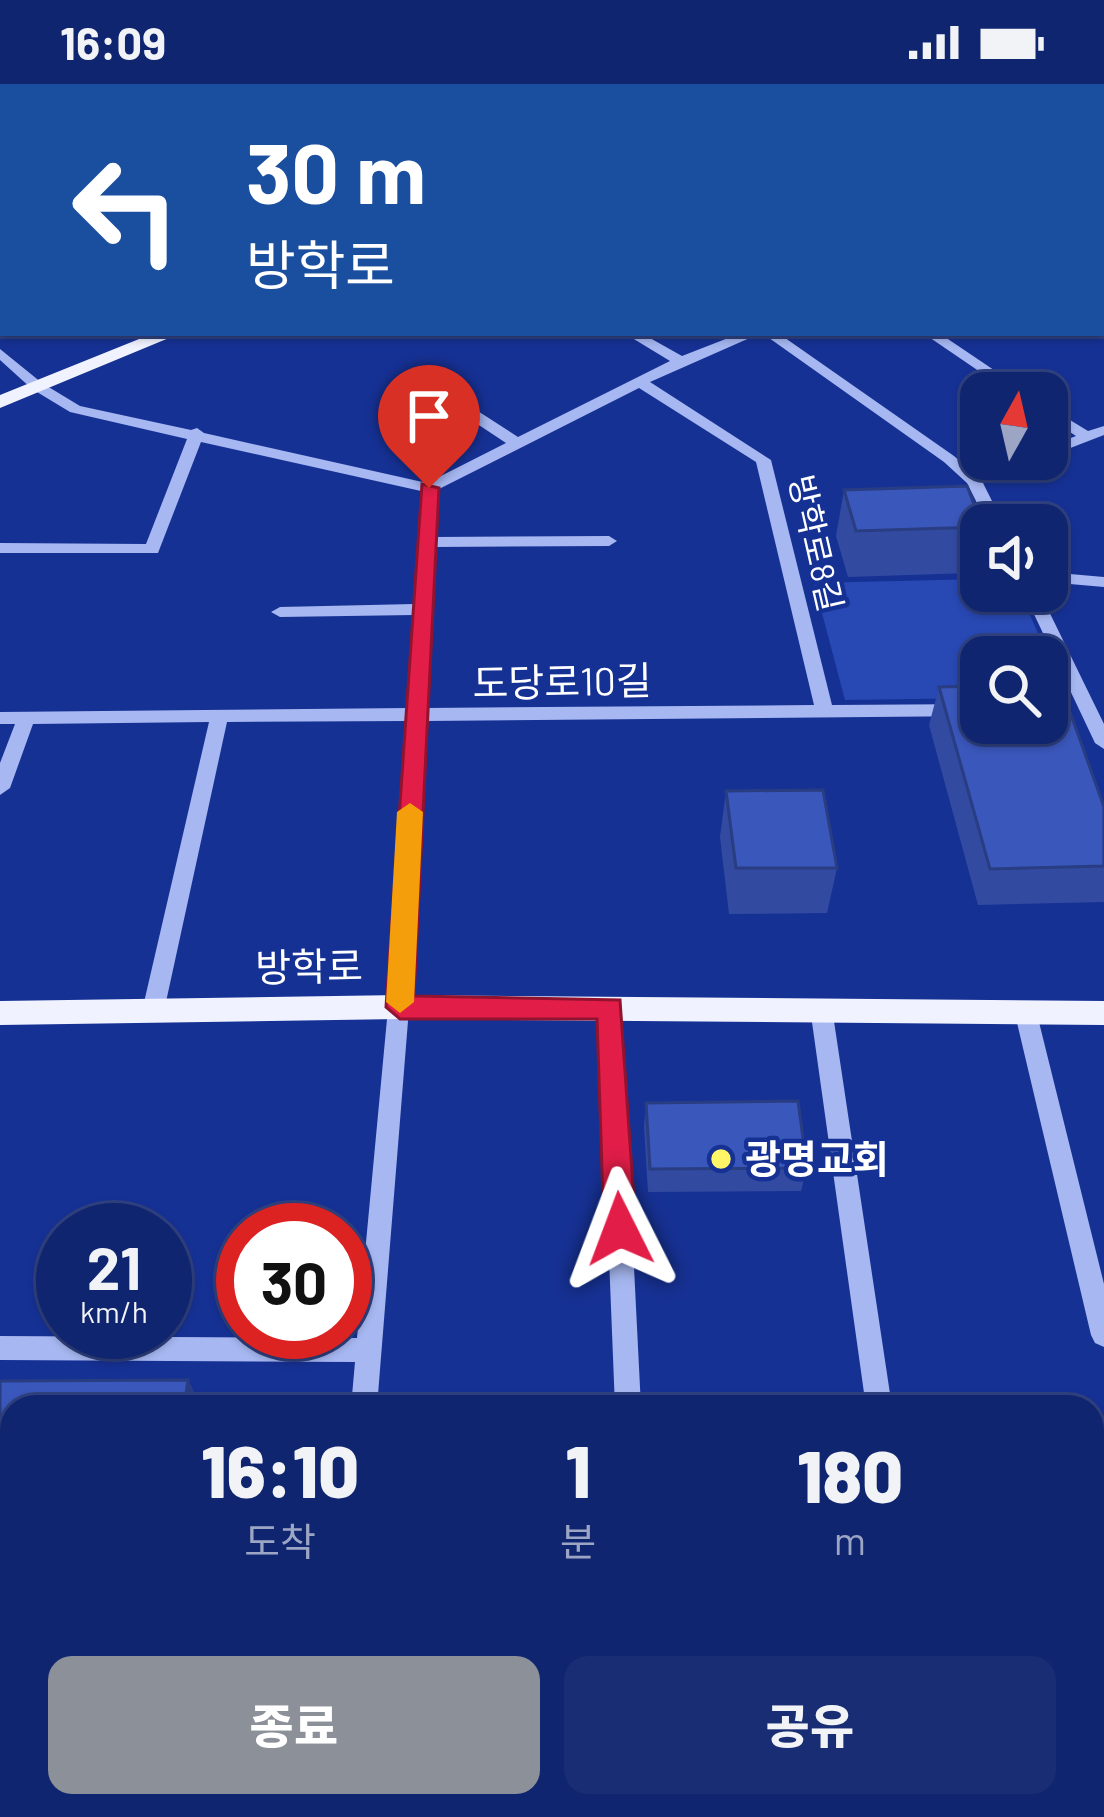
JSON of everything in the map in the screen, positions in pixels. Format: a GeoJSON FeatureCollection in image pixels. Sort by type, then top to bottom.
{"type":"FeatureCollection","features":[{"type":"Feature","properties":{"kind":"main road"},"geometry":{"type":"LineString","coordinates":[[0,402],[163,336]]}},
{"type":"Feature","properties":{"kind":"main road","name":"방학로"},"geometry":{"type":"LineString","coordinates":[[0,1013],[400,1007],[1104,1013]]}},
{"type":"Feature","properties":{"kind":"street"},"geometry":{"type":"LineString","coordinates":[[637,336],[681,362]]}},
{"type":"Feature","properties":{"kind":"street"},"geometry":{"type":"LineString","coordinates":[[0,353],[38,386],[75,409],[429,488],[681,362],[746,336]]}},
{"type":"Feature","properties":{"kind":"street"},"geometry":{"type":"LineString","coordinates":[[773,336],[974,481],[986,504]]}},
{"type":"Feature","properties":{"kind":"street"},"geometry":{"type":"LineString","coordinates":[[935,336],[989,372]]}},
{"type":"Feature","properties":{"kind":"street","name":"방학로8길"},"geometry":{"type":"LineString","coordinates":[[640,382],[763,460],[826,712]]}},
{"type":"Feature","properties":{"kind":"street"},"geometry":{"type":"LineString","coordinates":[[434,389],[515,442]]}},
{"type":"Feature","properties":{"kind":"street"},"geometry":{"type":"LineString","coordinates":[[1068,424],[1086,436]]}},
{"type":"Feature","properties":{"kind":"street"},"geometry":{"type":"LineString","coordinates":[[1068,443],[1104,430]]}},
{"type":"Feature","properties":{"kind":"street"},"geometry":{"type":"LineString","coordinates":[[0,548],[152,549],[197,433]]}},
{"type":"Feature","properties":{"kind":"street"},"geometry":{"type":"LineString","coordinates":[[372,1317],[400,1007],[414,716],[430,542],[429,488]]}},
{"type":"Feature","properties":{"kind":"street"},"geometry":{"type":"LineString","coordinates":[[430,542],[610,541]]}},
{"type":"Feature","properties":{"kind":"street"},"geometry":{"type":"LineString","coordinates":[[1068,579],[1104,582]]}},
{"type":"Feature","properties":{"kind":"street"},"geometry":{"type":"LineString","coordinates":[[280,612],[424,609]]}},
{"type":"Feature","properties":{"kind":"street"},"geometry":{"type":"LineString","coordinates":[[1039,612],[1077,708],[1104,743]]}},
{"type":"Feature","properties":{"kind":"street","name":"도당로10길"},"geometry":{"type":"LineString","coordinates":[[0,718],[960,710]]}},
{"type":"Feature","properties":{"kind":"street"},"geometry":{"type":"LineString","coordinates":[[153,1011],[219,717]]}},
{"type":"Feature","properties":{"kind":"street"},"geometry":{"type":"LineString","coordinates":[[0,788],[26,718]]}},
{"type":"Feature","properties":{"kind":"street"},"geometry":{"type":"LineString","coordinates":[[821,1007],[877,1395]]}},
{"type":"Feature","properties":{"kind":"street"},"geometry":{"type":"LineString","coordinates":[[610,1008],[627,1395]]}},
{"type":"Feature","properties":{"kind":"street"},"geometry":{"type":"LineString","coordinates":[[1025,1010],[1104,1335]]}},
{"type":"Feature","properties":{"kind":"street"},"geometry":{"type":"LineString","coordinates":[[0,1348],[216,1349]]}},
{"type":"Feature","properties":{"kind":"street"},"geometry":{"type":"LineString","coordinates":[[365,1395],[368,1359]]}},
{"type":"Feature","properties":{"kind":"shaded area"},"geometry":{"type":"Polygon","coordinates":[[[960,580],[960,612],[1028,612],[1039,636],[960,636],[960,698],[845,700],[814,583],[960,580]]]}},
{"type":"Feature","properties":{"kind":"building"},"geometry":{"type":"Polygon","coordinates":[[[967,486],[974,504],[960,504],[960,528],[856,531],[844,490],[967,486]]]}},
{"type":"Feature","properties":{"kind":"building"},"geometry":{"type":"Polygon","coordinates":[[[960,686],[960,744],[1068,744],[1068,706],[1104,807],[1104,866],[990,869],[939,687],[960,686]]]}},
{"type":"Feature","properties":{"kind":"building"},"geometry":{"type":"Polygon","coordinates":[[[823,790],[837,868],[736,868],[726,791],[823,790]]]}},
{"type":"Feature","properties":{"kind":"building","name":"광명교회"},"geometry":{"type":"Polygon","coordinates":[[[798,1101],[807,1168],[650,1169],[646,1103],[798,1101]]]}},
{"type":"Feature","properties":{"kind":"building"},"geometry":{"type":"Polygon","coordinates":[[[188,1380],[186,1395],[0,1395],[0,1381],[188,1380]]]}},
{"type":"Feature","properties":{"kind":"slow traffic"},"geometry":{"type":"LineString","coordinates":[[400,1002],[410,812]]}},
{"type":"Feature","properties":{"kind":"place","name":"광명교회"},"geometry":{"type":"Point","coordinates":[721,1159]}},
{"type":"Feature","properties":{"kind":"route"},"geometry":{"type":"LineString","coordinates":[[429,488],[430,542],[414,716],[400,1007],[610,1008],[620,1229]]}}]}
